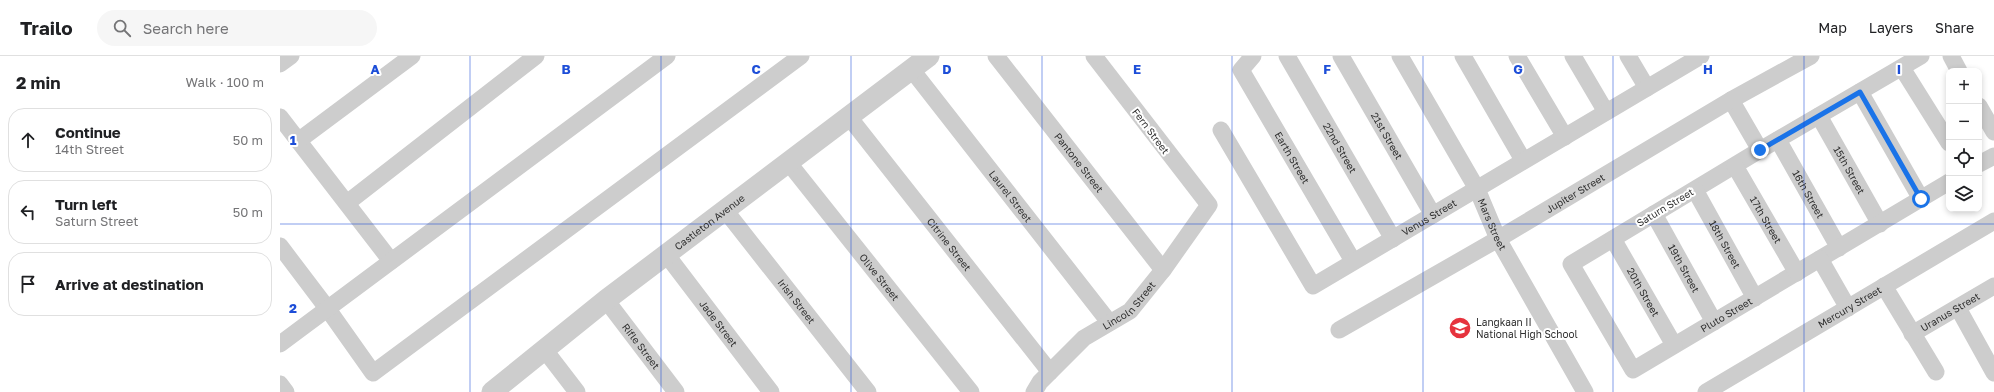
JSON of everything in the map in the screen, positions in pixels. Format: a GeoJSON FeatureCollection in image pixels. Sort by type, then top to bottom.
{"type":"FeatureCollection","features":[{"type":"Feature","properties":{"kind":"street"},"geometry":{"type":"LineString","coordinates":[[280,64],[291,56]]}},
{"type":"Feature","properties":{"kind":"street"},"geometry":{"type":"LineString","coordinates":[[298,141],[412,56]]}},
{"type":"Feature","properties":{"kind":"street"},"geometry":{"type":"LineString","coordinates":[[346,203],[536,56]]}},
{"type":"Feature","properties":{"kind":"street"},"geometry":{"type":"LineString","coordinates":[[280,344],[667,56]]}},
{"type":"Feature","properties":{"kind":"street"},"geometry":{"type":"LineString","coordinates":[[280,246],[327,308],[373,373],[801,56]]}},
{"type":"Feature","properties":{"kind":"street","name":"Castleton Avenue"},"geometry":{"type":"LineString","coordinates":[[492,392],[544,348],[606,300],[930,56]]}},
{"type":"Feature","properties":{"kind":"street","name":"Pantone Street"},"geometry":{"type":"LineString","coordinates":[[996,56],[1163,270]]}},
{"type":"Feature","properties":{"kind":"street","name":"Fern Street"},"geometry":{"type":"LineString","coordinates":[[1094,56],[1209,205]]}},
{"type":"Feature","properties":{"kind":"street","name":"Earth Street"},"geometry":{"type":"LineString","coordinates":[[1253,56],[1241,70],[1353,261]]}},
{"type":"Feature","properties":{"kind":"street","name":"22nd Street"},"geometry":{"type":"LineString","coordinates":[[1287,56],[1393,239]]}},
{"type":"Feature","properties":{"kind":"street","name":"21st Street"},"geometry":{"type":"LineString","coordinates":[[1341,56],[1433,215]]}},
{"type":"Feature","properties":{"kind":"street","name":"Mars Street"},"geometry":{"type":"LineString","coordinates":[[1400,56],[1477,189],[1498,239],[1585,392]]}},
{"type":"Feature","properties":{"kind":"street"},"geometry":{"type":"LineString","coordinates":[[1463,56],[1524,160]]}},
{"type":"Feature","properties":{"kind":"street"},"geometry":{"type":"LineString","coordinates":[[1517,56],[1565,137]]}},
{"type":"Feature","properties":{"kind":"street"},"geometry":{"type":"LineString","coordinates":[[1573,56],[1606,112]]}},
{"type":"Feature","properties":{"kind":"street"},"geometry":{"type":"LineString","coordinates":[[1628,56],[1647,88]]}},
{"type":"Feature","properties":{"kind":"street","name":"Jupiter Street"},"geometry":{"type":"LineString","coordinates":[[1339,330],[1498,239],[1731,100],[1810,56]]}},
{"type":"Feature","properties":{"kind":"street","name":"Saturn Street"},"geometry":{"type":"LineString","coordinates":[[1633,370],[1571,264],[1760,150],[1922,56]]}},
{"type":"Feature","properties":{"kind":"street"},"geometry":{"type":"LineString","coordinates":[[1950,56],[1957,68]]}},
{"type":"Feature","properties":{"kind":"street","name":"Venus Street"},"geometry":{"type":"LineString","coordinates":[[1221,130],[1313,286],[1647,88],[1691,58]]}},
{"type":"Feature","properties":{"kind":"street"},"geometry":{"type":"LineString","coordinates":[[1902,68],[1947,140]]}},
{"type":"Feature","properties":{"kind":"street","name":"Laurel Street"},"geometry":{"type":"LineString","coordinates":[[912,70],[1109,322]]}},
{"type":"Feature","properties":{"kind":"street"},"geometry":{"type":"LineString","coordinates":[[1860,92],[1921,199]]}},
{"type":"Feature","properties":{"kind":"street"},"geometry":{"type":"LineString","coordinates":[[1731,100],[1760,150]]}},
{"type":"Feature","properties":{"kind":"street"},"geometry":{"type":"LineString","coordinates":[[1982,111],[1994,132]]}},
{"type":"Feature","properties":{"kind":"street","name":"15th Street"},"geometry":{"type":"LineString","coordinates":[[1819,116],[1880,224]]}},
{"type":"Feature","properties":{"kind":"street"},"geometry":{"type":"LineString","coordinates":[[280,117],[391,261]]}},
{"type":"Feature","properties":{"kind":"street","name":"Citrine Street"},"geometry":{"type":"LineString","coordinates":[[849,117],[1050,372]]}},
{"type":"Feature","properties":{"kind":"street","name":"16th Street"},"geometry":{"type":"LineString","coordinates":[[1778,140],[1839,248]]}},
{"type":"Feature","properties":{"kind":"street"},"geometry":{"type":"LineString","coordinates":[[1982,162],[1994,156]]}},
{"type":"Feature","properties":{"kind":"street","name":"Olive Street"},"geometry":{"type":"LineString","coordinates":[[788,162],[970,392]]}},
{"type":"Feature","properties":{"kind":"street","name":"17th Street"},"geometry":{"type":"LineString","coordinates":[[1735,166],[1797,273]]}},
{"type":"Feature","properties":{"kind":"street","name":"Pluto Street"},"geometry":{"type":"LineString","coordinates":[[1633,370],[1946,184]]}},
{"type":"Feature","properties":{"kind":"street","name":"18th Street"},"geometry":{"type":"LineString","coordinates":[[1695,190],[1755,298]]}},
{"type":"Feature","properties":{"kind":"street","name":"Lincoln Street"},"geometry":{"type":"LineString","coordinates":[[1034,392],[1040,382],[1084,338],[1130,311],[1163,270],[1209,205]]}},
{"type":"Feature","properties":{"kind":"street","name":"Irish Street"},"geometry":{"type":"LineString","coordinates":[[725,210],[868,392]]}},
{"type":"Feature","properties":{"kind":"street","name":"19th Street"},"geometry":{"type":"LineString","coordinates":[[1654,214],[1714,322]]}},
{"type":"Feature","properties":{"kind":"street","name":"Mercury Street"},"geometry":{"type":"LineString","coordinates":[[1706,392],[1994,221]]}},
{"type":"Feature","properties":{"kind":"street","name":"20th Street"},"geometry":{"type":"LineString","coordinates":[[1613,239],[1674,345]]}},
{"type":"Feature","properties":{"kind":"street","name":"Jade Street"},"geometry":{"type":"LineString","coordinates":[[666,254],[771,392]]}},
{"type":"Feature","properties":{"kind":"street"},"geometry":{"type":"LineString","coordinates":[[1820,259],[1848,308]]}},
{"type":"Feature","properties":{"kind":"street","name":"Uranus Street"},"geometry":{"type":"LineString","coordinates":[[1884,286],[1912,334],[1994,286]]}},
{"type":"Feature","properties":{"kind":"street","name":"Rifle Street"},"geometry":{"type":"LineString","coordinates":[[606,300],[676,392]]}},
{"type":"Feature","properties":{"kind":"street"},"geometry":{"type":"LineString","coordinates":[[1958,308],[1994,374]]}},
{"type":"Feature","properties":{"kind":"street"},"geometry":{"type":"LineString","coordinates":[[1912,334],[1936,372]]}},
{"type":"Feature","properties":{"kind":"street"},"geometry":{"type":"LineString","coordinates":[[544,348],[577,392]]}},
{"type":"Feature","properties":{"kind":"street"},"geometry":{"type":"LineString","coordinates":[[280,384],[286,392]]}},
{"type":"Feature","properties":{"kind":"place","name":"Langkaan II National High School"},"geometry":{"type":"Point","coordinates":[1460,328]}},
{"type":"Feature","properties":{"kind":"route"},"geometry":{"type":"LineString","coordinates":[[1760,150],[1860,92],[1921,199]]}}]}
